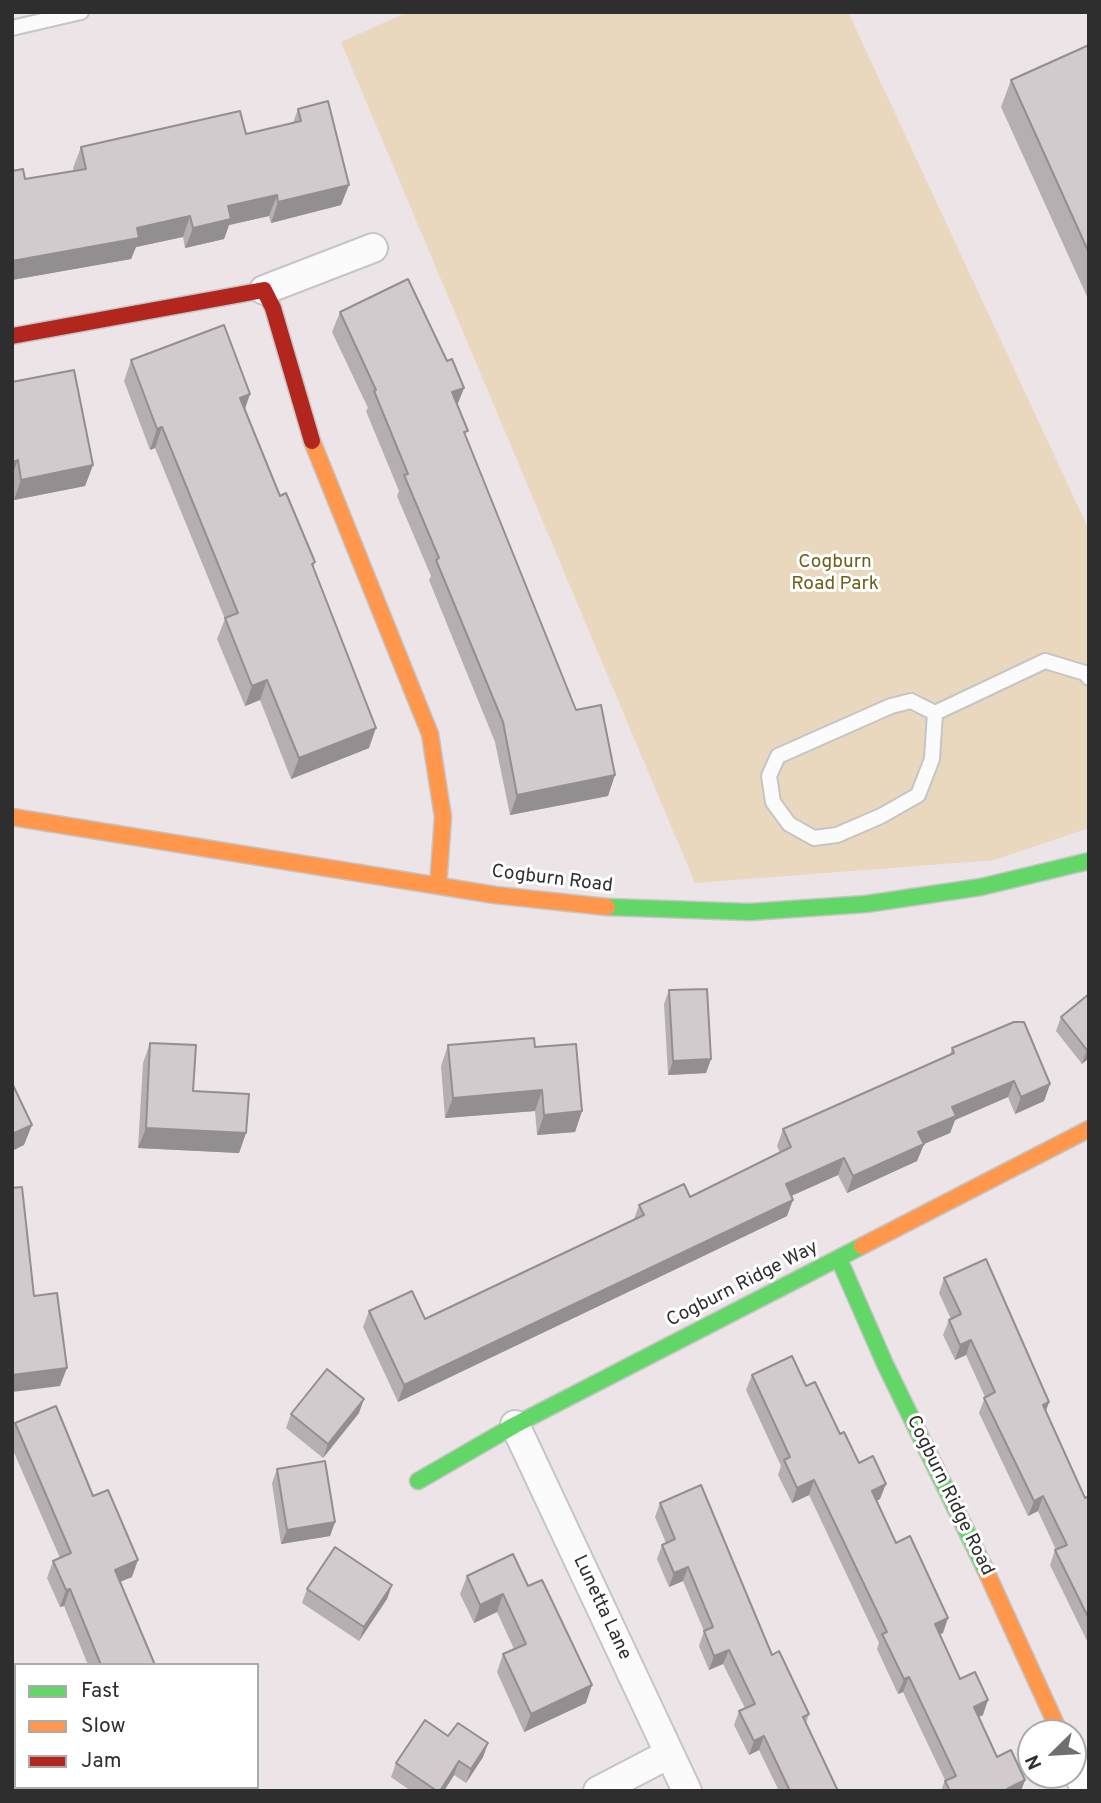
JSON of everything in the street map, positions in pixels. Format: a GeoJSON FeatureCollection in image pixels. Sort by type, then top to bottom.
{"type":"FeatureCollection","features":[{"type":"Feature","properties":{"kind":"street"},"geometry":{"type":"LineString","coordinates":[[12,336],[264,290],[373,248]]}},
{"type":"Feature","properties":{"kind":"street"},"geometry":{"type":"LineString","coordinates":[[264,290],[273,308],[309,433],[430,734],[443,817],[438,886]]}},
{"type":"Feature","properties":{"kind":"street","name":"Cogburn Road"},"geometry":{"type":"LineString","coordinates":[[12,817],[438,886],[633,910],[750,912],[904,899],[981,887],[1089,861]]}},
{"type":"Feature","properties":{"kind":"street","name":"Cogburn Ridge Way"},"geometry":{"type":"LineString","coordinates":[[418,1481],[515,1425],[1089,1129]]}},
{"type":"Feature","properties":{"kind":"street","name":"Cogburn Ridge Road"},"geometry":{"type":"LineString","coordinates":[[839,1259],[885,1364],[994,1586],[1054,1719]]}},
{"type":"Feature","properties":{"kind":"street","name":"Lunetta Lane"},"geometry":{"type":"LineString","coordinates":[[515,1425],[687,1791]]}},
{"type":"Feature","properties":{"kind":"street"},"geometry":{"type":"LineString","coordinates":[[598,1791],[669,1754]]}},
{"type":"Feature","properties":{"kind":"lane"},"geometry":{"type":"LineString","coordinates":[[12,28],[81,12]]}},
{"type":"Feature","properties":{"kind":"lane"},"geometry":{"type":"LineString","coordinates":[[935,713],[932,759],[918,795],[881,816],[837,835],[814,838],[789,824],[773,802],[769,776],[778,756],[891,706],[911,702],[935,713],[1045,661],[1085,673],[1089,678]]}},
{"type":"Feature","properties":{"kind":"green space","name":"Cogburn Road Park"},"geometry":{"type":"Polygon","coordinates":[[[408,12],[848,12],[1089,530],[1089,828],[995,860],[695,883],[341,42],[408,12]]]}},
{"type":"Feature","properties":{"kind":"building"},"geometry":{"type":"Polygon","coordinates":[[[1089,45],[1089,253],[1011,80],[1089,45]]]}},
{"type":"Feature","properties":{"kind":"building"},"geometry":{"type":"Polygon","coordinates":[[[328,101],[349,185],[278,202],[277,195],[228,206],[231,219],[193,228],[190,216],[137,228],[139,238],[12,261],[12,171],[23,169],[25,179],[86,169],[81,147],[240,111],[246,134],[301,121],[298,109],[328,101]]]}},
{"type":"Feature","properties":{"kind":"building"},"geometry":{"type":"Polygon","coordinates":[[[408,279],[447,361],[452,359],[464,388],[452,392],[468,431],[464,432],[576,710],[601,705],[615,775],[517,795],[503,722],[436,560],[439,558],[404,475],[408,474],[374,391],[376,390],[340,312],[408,279]]]}},
{"type":"Feature","properties":{"kind":"building"},"geometry":{"type":"Polygon","coordinates":[[[224,325],[250,394],[240,398],[280,496],[286,493],[315,562],[312,564],[376,728],[299,758],[267,680],[252,686],[225,618],[238,613],[162,427],[157,429],[131,360],[224,325]]]}},
{"type":"Feature","properties":{"kind":"building"},"geometry":{"type":"Polygon","coordinates":[[[74,370],[93,465],[21,480],[18,460],[12,462],[12,382],[74,370]]]}},
{"type":"Feature","properties":{"kind":"building"},"geometry":{"type":"Polygon","coordinates":[[[707,989],[711,1059],[673,1061],[669,990],[707,989]]]}},
{"type":"Feature","properties":{"kind":"building"},"geometry":{"type":"Polygon","coordinates":[[[1089,994],[1089,1048],[1087,1050],[1061,1017],[1089,994]]]}},
{"type":"Feature","properties":{"kind":"building"},"geometry":{"type":"Polygon","coordinates":[[[1014,1022],[1024,1022],[1050,1084],[1021,1097],[1014,1081],[952,1107],[956,1116],[918,1132],[924,1144],[853,1176],[844,1158],[786,1184],[793,1200],[404,1385],[369,1311],[412,1291],[425,1319],[644,1215],[639,1205],[684,1184],[690,1197],[791,1147],[783,1129],[954,1053],[952,1048],[1014,1022]]]}},
{"type":"Feature","properties":{"kind":"building"},"geometry":{"type":"Polygon","coordinates":[[[534,1038],[535,1047],[576,1044],[582,1111],[544,1115],[542,1090],[453,1098],[448,1045],[534,1038]]]}},
{"type":"Feature","properties":{"kind":"building"},"geometry":{"type":"Polygon","coordinates":[[[150,1043],[196,1045],[193,1091],[249,1094],[246,1133],[146,1128],[150,1043]]]}},
{"type":"Feature","properties":{"kind":"building"},"geometry":{"type":"Polygon","coordinates":[[[12,1083],[32,1125],[12,1134],[12,1083]]]}},
{"type":"Feature","properties":{"kind":"building"},"geometry":{"type":"Polygon","coordinates":[[[22,1187],[34,1296],[57,1293],[67,1368],[12,1375],[12,1188],[22,1187]]]}},
{"type":"Feature","properties":{"kind":"building"},"geometry":{"type":"Polygon","coordinates":[[[986,1259],[1049,1402],[1043,1405],[1085,1498],[1089,1496],[1089,1619],[1055,1550],[1067,1545],[1043,1496],[1034,1501],[984,1398],[995,1392],[971,1340],[960,1345],[949,1320],[961,1314],[944,1278],[986,1259]]]}},
{"type":"Feature","properties":{"kind":"building"},"geometry":{"type":"Polygon","coordinates":[[[792,1356],[806,1386],[815,1382],[840,1434],[844,1432],[859,1463],[873,1456],[886,1484],[872,1491],[896,1543],[910,1536],[948,1618],[935,1624],[960,1679],[975,1672],[988,1700],[974,1707],[997,1757],[1011,1750],[1017,1763],[1017,1784],[1007,1789],[1008,1791],[950,1791],[945,1781],[956,1776],[909,1677],[904,1679],[882,1634],[887,1632],[814,1480],[797,1488],[784,1460],[790,1457],[752,1375],[792,1356]]]}},
{"type":"Feature","properties":{"kind":"building"},"geometry":{"type":"Polygon","coordinates":[[[327,1369],[364,1399],[328,1444],[291,1414],[327,1369]]]}},
{"type":"Feature","properties":{"kind":"building"},"geometry":{"type":"Polygon","coordinates":[[[56,1406],[93,1496],[108,1490],[138,1560],[115,1570],[154,1663],[100,1663],[70,1589],[66,1590],[53,1561],[71,1553],[15,1423],[56,1406]]]}},
{"type":"Feature","properties":{"kind":"building"},"geometry":{"type":"Polygon","coordinates":[[[325,1461],[335,1522],[287,1530],[277,1469],[325,1461]]]}},
{"type":"Feature","properties":{"kind":"building"},"geometry":{"type":"Polygon","coordinates":[[[701,1485],[772,1655],[779,1651],[809,1714],[803,1717],[838,1791],[790,1791],[764,1736],[754,1741],[739,1711],[755,1704],[729,1650],[714,1656],[704,1631],[713,1627],[688,1567],[674,1573],[662,1545],[675,1539],[660,1503],[701,1485]]]}},
{"type":"Feature","properties":{"kind":"building"},"geometry":{"type":"Polygon","coordinates":[[[335,1547],[392,1585],[364,1627],[307,1589],[335,1547]]]}},
{"type":"Feature","properties":{"kind":"building"},"geometry":{"type":"Polygon","coordinates":[[[513,1554],[528,1586],[542,1580],[592,1685],[531,1714],[503,1654],[526,1644],[503,1594],[480,1605],[467,1576],[513,1554]]]}},
{"type":"Feature","properties":{"kind":"building"},"geometry":{"type":"Polygon","coordinates":[[[425,1720],[448,1736],[458,1723],[488,1743],[471,1769],[459,1761],[440,1791],[396,1763],[425,1720]]]}},
{"type":"Feature","properties":{"kind":"building"},"geometry":{"type":"Polygon","coordinates":[[[168,1789],[217,1791],[169,1791],[168,1789]]]}},
{"type":"Feature","properties":{"kind":"traffic: fast"},"geometry":{"type":"LineString","coordinates":[[607,907],[750,912],[866,904],[981,887],[1089,861]]}},
{"type":"Feature","properties":{"kind":"traffic: fast"},"geometry":{"type":"LineString","coordinates":[[418,1481],[515,1425],[862,1246]]}},
{"type":"Feature","properties":{"kind":"traffic: fast"},"geometry":{"type":"LineString","coordinates":[[839,1259],[885,1364],[986,1571]]}},
{"type":"Feature","properties":{"kind":"traffic: slow"},"geometry":{"type":"LineString","coordinates":[[312,441],[430,734],[443,817],[438,886]]}},
{"type":"Feature","properties":{"kind":"traffic: slow"},"geometry":{"type":"LineString","coordinates":[[12,817],[495,895],[607,907]]}},
{"type":"Feature","properties":{"kind":"traffic: slow"},"geometry":{"type":"LineString","coordinates":[[862,1246],[1089,1129]]}},
{"type":"Feature","properties":{"kind":"traffic: slow"},"geometry":{"type":"LineString","coordinates":[[986,1571],[1054,1719]]}},
{"type":"Feature","properties":{"kind":"traffic: jam"},"geometry":{"type":"LineString","coordinates":[[12,336],[264,290],[273,308],[312,441]]}}]}
